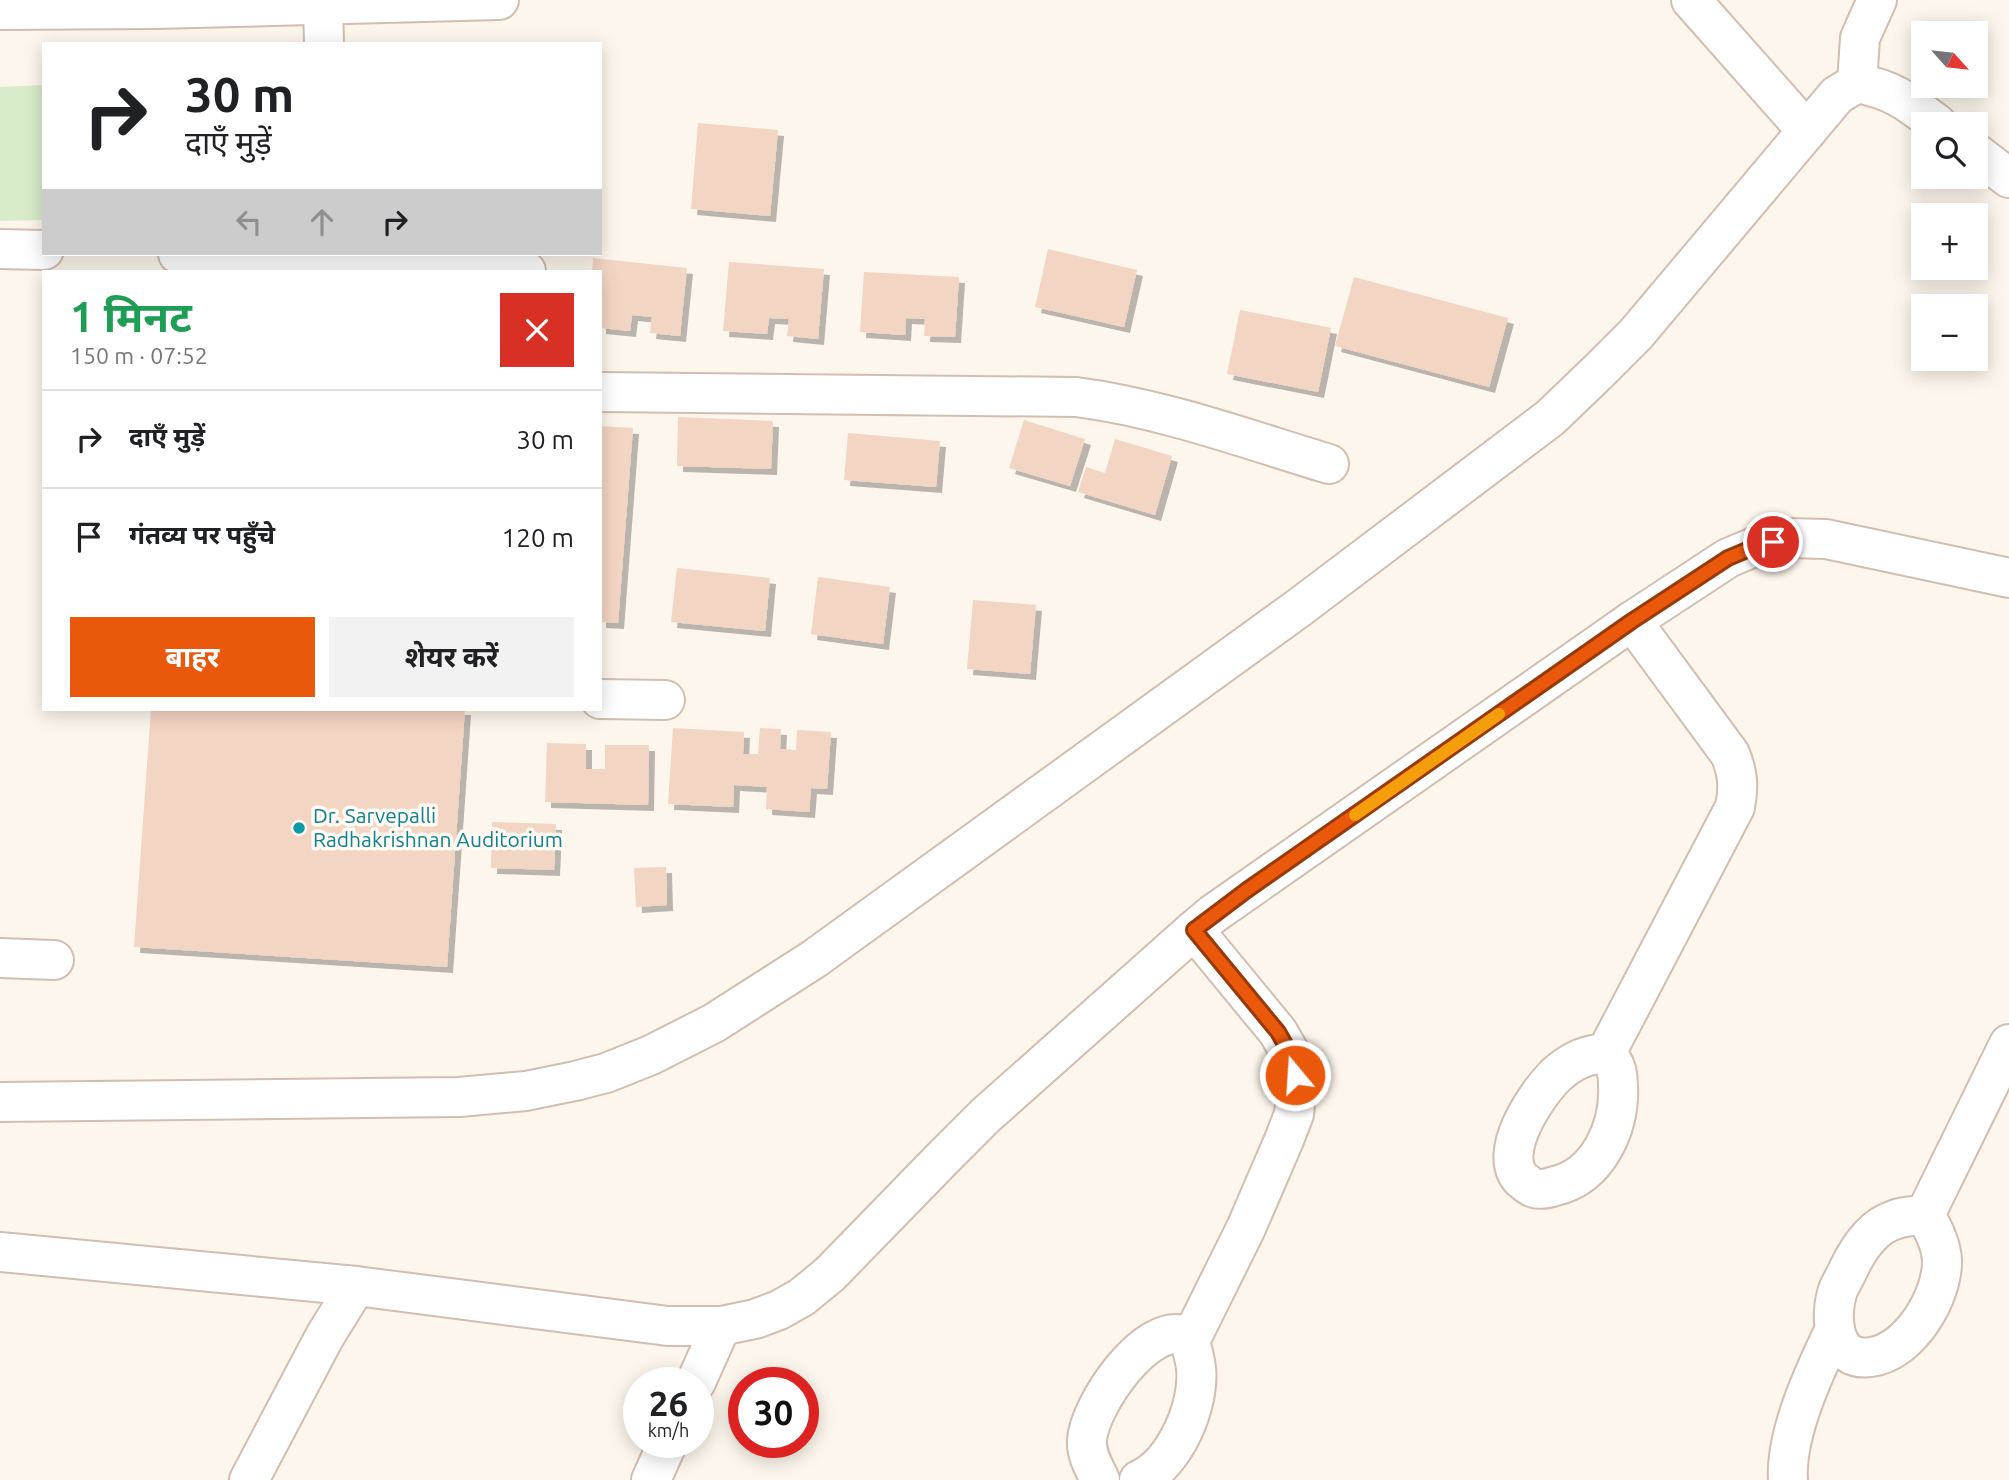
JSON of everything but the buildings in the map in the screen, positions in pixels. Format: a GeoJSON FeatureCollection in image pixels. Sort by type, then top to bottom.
{"type":"FeatureCollection","features":[{"type":"Feature","properties":{"kind":"street"},"geometry":{"type":"LineString","coordinates":[[0,10],[499,0]]}},
{"type":"Feature","properties":{"kind":"street"},"geometry":{"type":"LineString","coordinates":[[1691,0],[1807,131]]}},
{"type":"Feature","properties":{"kind":"street"},"geometry":{"type":"LineString","coordinates":[[1857,83],[1860,38],[1877,0]]}},
{"type":"Feature","properties":{"kind":"street"},"geometry":{"type":"LineString","coordinates":[[323,5],[324,42]]}},
{"type":"Feature","properties":{"kind":"street"},"geometry":{"type":"LineString","coordinates":[[0,1102],[459,1097],[526,1091],[606,1073],[651,1055],[714,1023],[814,959],[1300,607],[1550,418],[1636,334],[1837,95],[1857,83],[1882,88],[1921,112]]}},
{"type":"Feature","properties":{"kind":"street"},"geometry":{"type":"LineString","coordinates":[[1988,162],[2009,178]]}},
{"type":"Feature","properties":{"kind":"street"},"geometry":{"type":"LineString","coordinates":[[0,249],[42,250]]}},
{"type":"Feature","properties":{"kind":"street"},"geometry":{"type":"LineString","coordinates":[[331,256],[490,258],[517,264],[525,270]]}},
{"type":"Feature","properties":{"kind":"street"},"geometry":{"type":"LineString","coordinates":[[602,392],[1076,397],[1111,401],[1154,412],[1329,464]]}},
{"type":"Feature","properties":{"kind":"street"},"geometry":{"type":"LineString","coordinates":[[0,1252],[356,1286],[668,1326],[721,1326],[755,1319],[802,1297],[830,1274],[986,1115],[1194,930],[1247,890],[1632,621],[1728,558],[1759,545],[1787,538],[1826,539],[2009,578]]}},
{"type":"Feature","properties":{"kind":"street"},"geometry":{"type":"LineString","coordinates":[[1605,1055],[1735,807],[1739,786],[1730,754],[1632,621]]}},
{"type":"Feature","properties":{"kind":"street"},"geometry":{"type":"LineString","coordinates":[[602,699],[665,700]]}},
{"type":"Feature","properties":{"kind":"street"},"geometry":{"type":"LineString","coordinates":[[1189,1341],[1245,1228],[1284,1140],[1294,1114],[1296,1094],[1290,1053],[1278,1032],[1194,930]]}},
{"type":"Feature","properties":{"kind":"street"},"geometry":{"type":"LineString","coordinates":[[0,958],[54,960]]}},
{"type":"Feature","properties":{"kind":"street"},"geometry":{"type":"LineString","coordinates":[[1926,1215],[2009,1044]]}},
{"type":"Feature","properties":{"kind":"street"},"geometry":{"type":"LineString","coordinates":[[1926,1215],[1935,1232],[1942,1257],[1941,1275],[1931,1303],[1918,1325],[1893,1349],[1871,1357],[1846,1352],[1838,1341],[1833,1319],[1838,1291],[1850,1266],[1867,1240],[1884,1224],[1896,1219],[1926,1215]]}},
{"type":"Feature","properties":{"kind":"street"},"geometry":{"type":"LineString","coordinates":[[248,1480],[325,1336],[356,1286]]}},
{"type":"Feature","properties":{"kind":"street"},"geometry":{"type":"LineString","coordinates":[[703,1367],[721,1326]]}},
{"type":"Feature","properties":{"kind":"street"},"geometry":{"type":"LineString","coordinates":[[1788,1480],[1791,1446],[1799,1416],[1819,1361],[1835,1329]]}},
{"type":"Feature","properties":{"kind":"street"},"geometry":{"type":"LineString","coordinates":[[1100,1480],[1088,1455],[1087,1438],[1101,1399],[1132,1359],[1150,1344],[1172,1333],[1186,1336],[1196,1367],[1196,1390],[1190,1413],[1173,1449],[1159,1467],[1139,1480]]}},
{"type":"Feature","properties":{"kind":"street"},"geometry":{"type":"LineString","coordinates":[[651,1480],[661,1458]]}},
{"type":"Feature","properties":{"kind":"green space"},"geometry":{"type":"Polygon","coordinates":[[[42,85],[42,220],[0,221],[0,87],[42,85]]]}},
{"type":"Feature","properties":{"kind":"slow traffic"},"geometry":{"type":"LineString","coordinates":[[1355,815],[1499,714]]}},
{"type":"Feature","properties":{"kind":"place","name":"Dr. Sarvepalli Radhakrishnan Auditorium"},"geometry":{"type":"Point","coordinates":[299,828]}},
{"type":"Feature","properties":{"kind":"route"},"geometry":{"type":"LineString","coordinates":[[1295,1075],[1290,1053],[1278,1032],[1194,930],[1247,890],[1632,621],[1728,558],[1773,542]]}}]}
